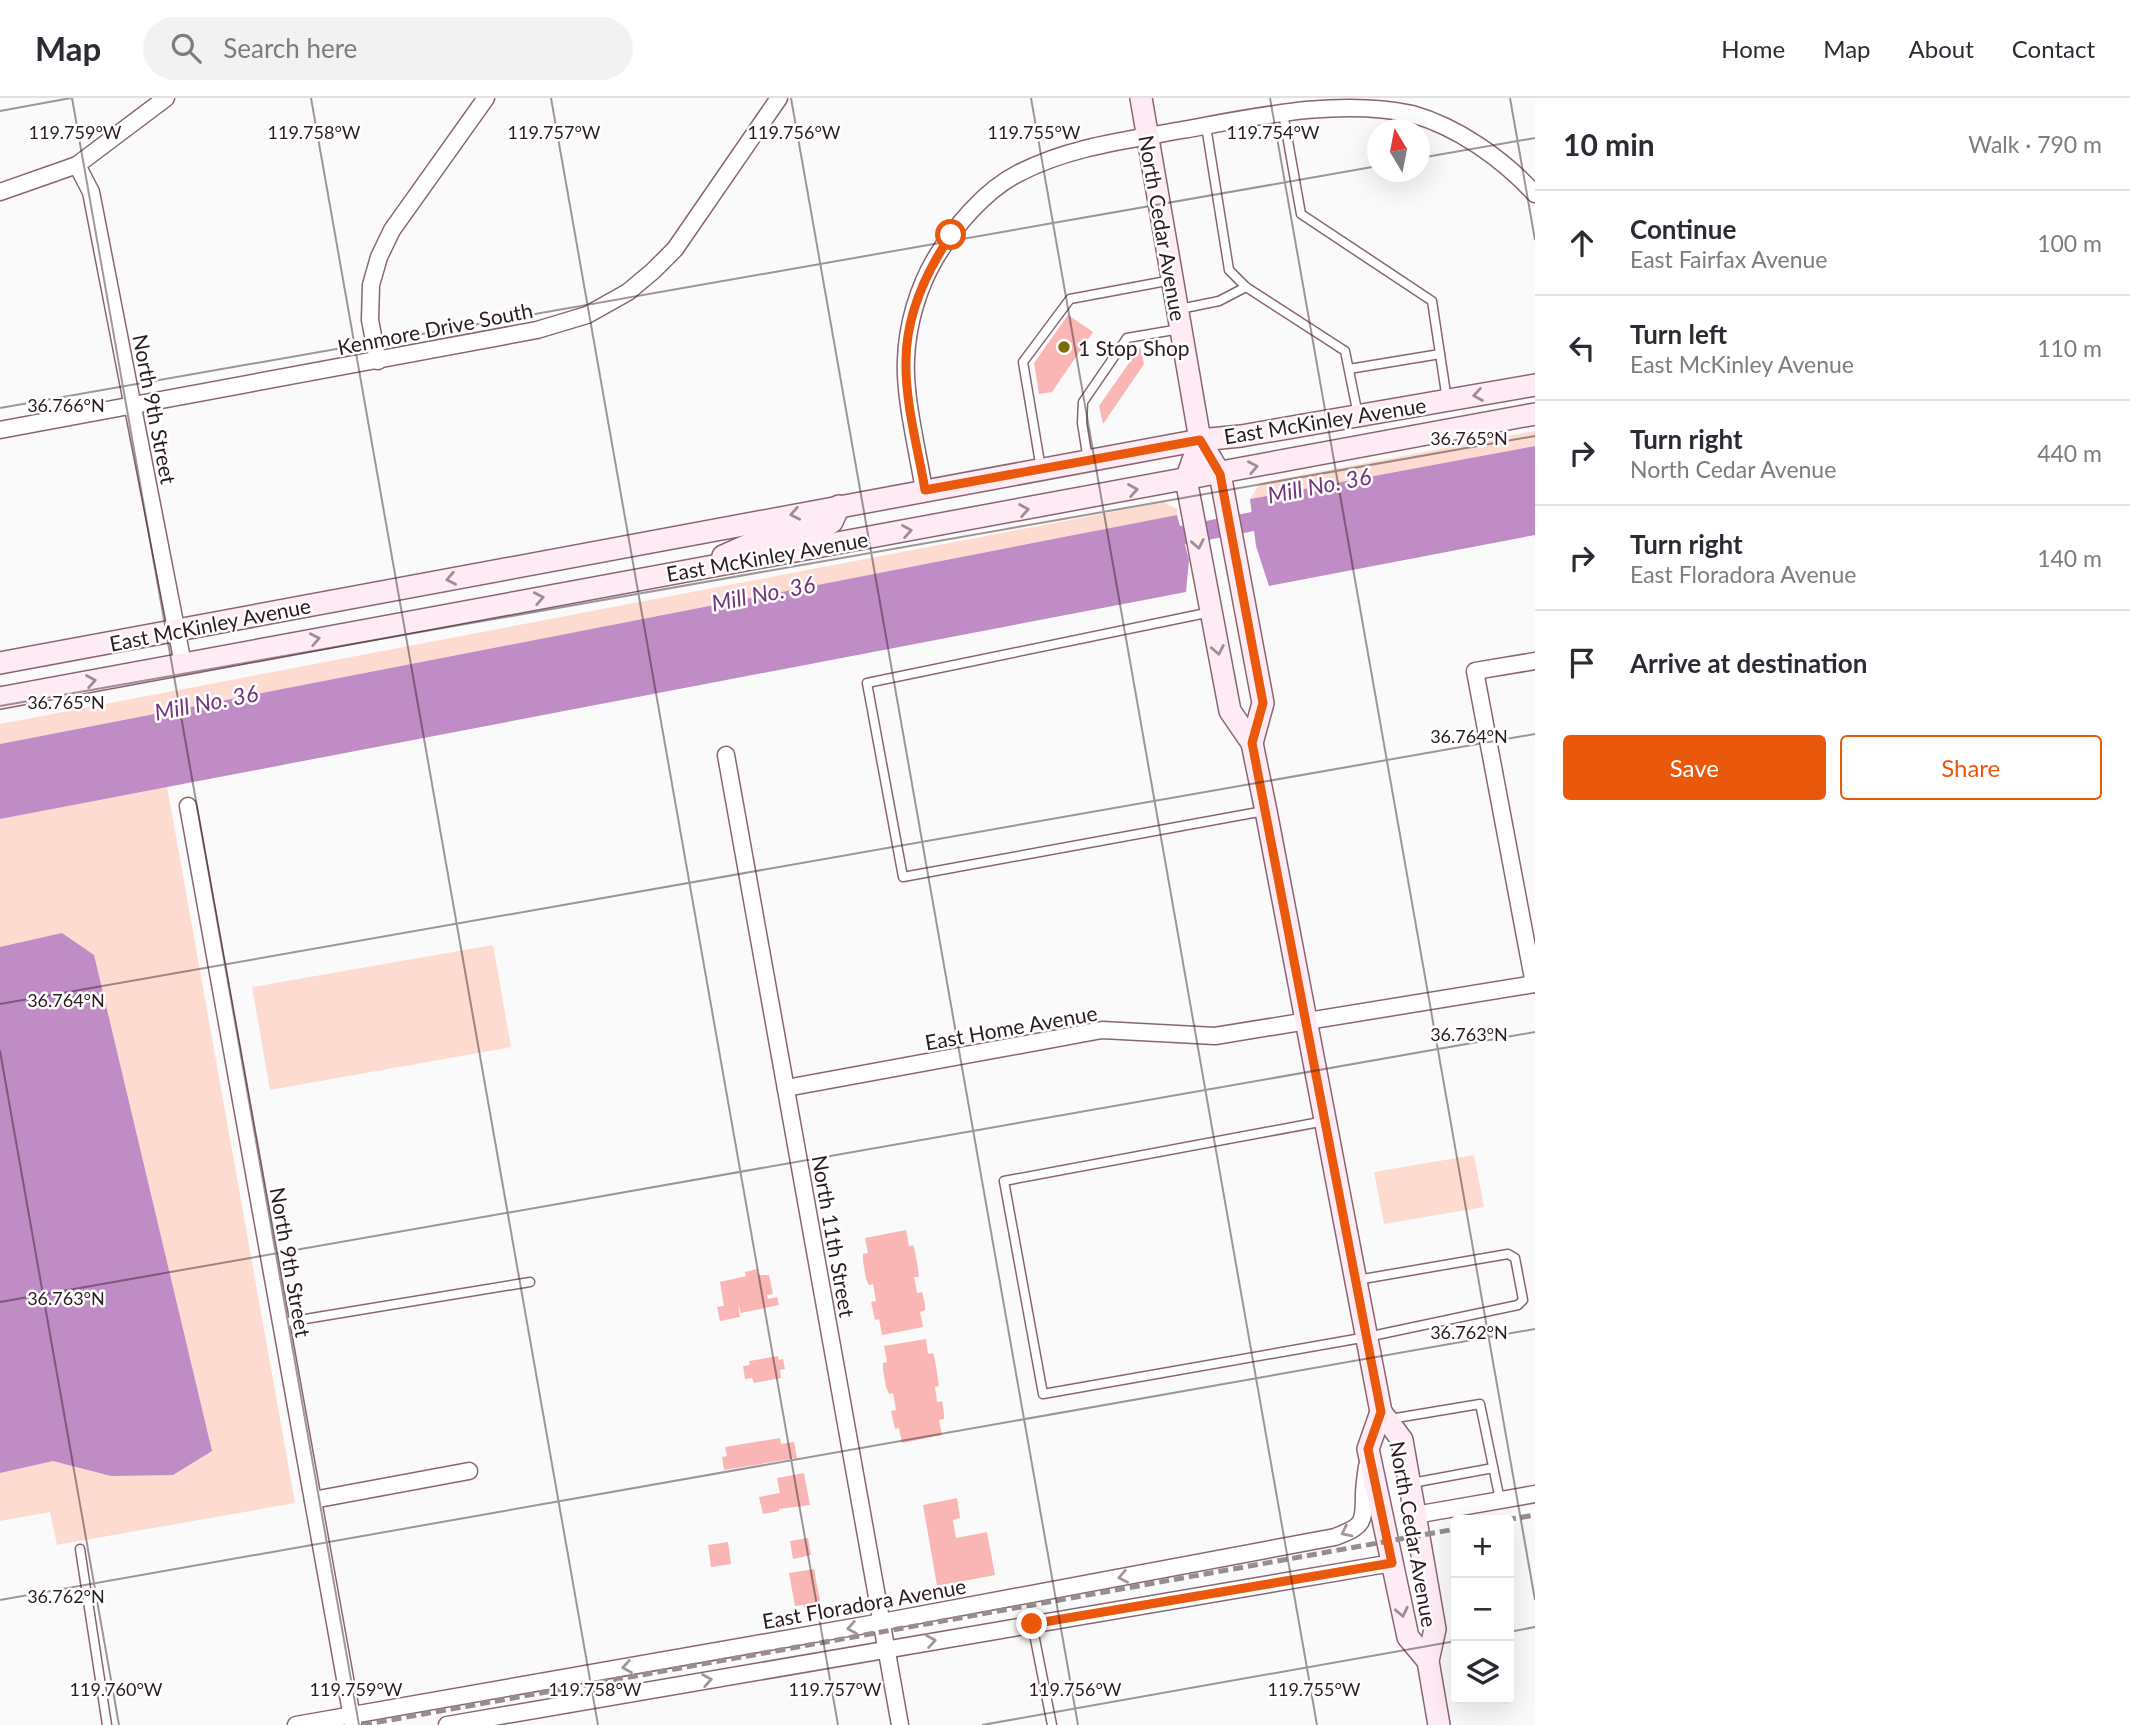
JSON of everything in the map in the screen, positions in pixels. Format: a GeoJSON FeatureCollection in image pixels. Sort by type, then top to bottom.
{"type":"FeatureCollection","features":[{"type":"Feature","properties":{"kind":"main road","name":"North Cedar Avenue"},"geometry":{"type":"LineString","coordinates":[[1141,98],[1200,440],[1220,474],[1263,703],[1252,743]]}},
{"type":"Feature","properties":{"kind":"main road","name":"East McKinley Avenue"},"geometry":{"type":"LineString","coordinates":[[0,663],[1088,460],[1535,385]]}},
{"type":"Feature","properties":{"kind":"main road","name":"East McKinley Avenue"},"geometry":{"type":"LineString","coordinates":[[0,698],[1535,414]]}},
{"type":"Feature","properties":{"kind":"main road","name":"North Cedar Avenue"},"geometry":{"type":"LineString","coordinates":[[1200,440],[1186,480],[1230,711],[1252,743],[1384,1416],[1402,1440],[1435,1629],[1428,1661],[1439,1725]]}},
{"type":"Feature","properties":{"kind":"main road"},"geometry":{"type":"LineString","coordinates":[[695,569],[759,540],[820,528],[832,522],[839,506]]}},
{"type":"Feature","properties":{"kind":"main road","name":"North Cedar Avenue"},"geometry":{"type":"LineString","coordinates":[[1384,1416],[1368,1449],[1408,1637],[1428,1661]]}},
{"type":"Feature","properties":{"kind":"street"},"geometry":{"type":"LineString","coordinates":[[0,192],[77,166],[166,98]]}},
{"type":"Feature","properties":{"kind":"street"},"geometry":{"type":"LineString","coordinates":[[378,360],[370,320],[370,285],[379,257],[392,230],[486,98]]}},
{"type":"Feature","properties":{"kind":"street","name":"Kenmore Drive South"},"geometry":{"type":"LineString","coordinates":[[0,430],[537,330],[587,315],[628,292],[675,248],[779,98]]}},
{"type":"Feature","properties":{"kind":"street"},"geometry":{"type":"LineString","coordinates":[[925,490],[905,360],[914,307],[934,259],[951,235],[993,191],[1016,174],[1045,160],[1076,150],[1147,136],[1328,107],[1369,108],[1411,114],[1435,122],[1486,151],[1518,175],[1535,194]]}},
{"type":"Feature","properties":{"kind":"street","name":"North 9th Street"},"geometry":{"type":"LineString","coordinates":[[77,166],[91,192],[183,664]]}},
{"type":"Feature","properties":{"kind":"street"},"geometry":{"type":"LineString","coordinates":[[1534,984],[1475,671],[1535,661]]}},
{"type":"Feature","properties":{"kind":"street","name":"North 11th Street"},"geometry":{"type":"LineString","coordinates":[[726,755],[900,1725]]}},
{"type":"Feature","properties":{"kind":"street","name":"North 9th Street"},"geometry":{"type":"LineString","coordinates":[[188,806],[352,1720]]}},
{"type":"Feature","properties":{"kind":"street","name":"East Home Avenue"},"geometry":{"type":"LineString","coordinates":[[786,1088],[1102,1031],[1215,1036],[1534,984]]}},
{"type":"Feature","properties":{"kind":"street","name":"East Floradora Avenue"},"geometry":{"type":"LineString","coordinates":[[296,1725],[352,1720],[1335,1537],[1352,1530],[1362,1522],[1366,1510],[1364,1496],[1368,1449]]}},
{"type":"Feature","properties":{"kind":"street"},"geometry":{"type":"LineString","coordinates":[[313,1500],[469,1471]]}},
{"type":"Feature","properties":{"kind":"street"},"geometry":{"type":"LineString","coordinates":[[1415,1515],[1535,1494]]}},
{"type":"Feature","properties":{"kind":"street"},"geometry":{"type":"LineString","coordinates":[[447,1725],[1392,1563]]}},
{"type":"Feature","properties":{"kind":"lane"},"geometry":{"type":"LineString","coordinates":[[1283,113],[1301,214],[1432,301],[1447,400]]}},
{"type":"Feature","properties":{"kind":"lane"},"geometry":{"type":"LineString","coordinates":[[1206,126],[1229,270],[1245,287],[1345,351],[1358,415]]}},
{"type":"Feature","properties":{"kind":"lane"},"geometry":{"type":"LineString","coordinates":[[1041,469],[1023,362],[1070,299],[1172,279]]}},
{"type":"Feature","properties":{"kind":"lane"},"geometry":{"type":"LineString","coordinates":[[1088,460],[1082,423],[1083,402],[1127,338],[1179,319],[1245,287]]}},
{"type":"Feature","properties":{"kind":"lane"},"geometry":{"type":"LineString","coordinates":[[1349,369],[1440,354]]}},
{"type":"Feature","properties":{"kind":"lane"},"geometry":{"type":"LineString","coordinates":[[1211,612],[867,683],[903,877],[1266,811]]}},
{"type":"Feature","properties":{"kind":"lane"},"geometry":{"type":"LineString","coordinates":[[1325,1121],[1004,1181],[1043,1394],[1367,1337],[1518,1305],[1523,1300],[1515,1258],[1508,1254],[1356,1280]]}},
{"type":"Feature","properties":{"kind":"lane"},"geometry":{"type":"LineString","coordinates":[[281,1323],[530,1282]]}},
{"type":"Feature","properties":{"kind":"lane"},"geometry":{"type":"LineString","coordinates":[[1384,1416],[1480,1404],[1500,1500]]}},
{"type":"Feature","properties":{"kind":"lane"},"geometry":{"type":"LineString","coordinates":[[1409,1483],[1493,1468]]}},
{"type":"Feature","properties":{"kind":"lane"},"geometry":{"type":"LineString","coordinates":[[80,1549],[107,1725]]}},
{"type":"Feature","properties":{"kind":"lane"},"geometry":{"type":"LineString","coordinates":[[1032,1624],[1052,1725]]}},
{"type":"Feature","properties":{"kind":"shaded area"},"geometry":{"type":"Polygon","coordinates":[[[1535,431],[1535,446],[1250,499],[1260,483],[1535,431]]]}},
{"type":"Feature","properties":{"kind":"shaded area"},"geometry":{"type":"Polygon","coordinates":[[[1535,446],[1535,535],[1269,586],[1256,546],[1250,499],[1535,446]]]}},
{"type":"Feature","properties":{"kind":"shaded area"},"geometry":{"type":"Polygon","coordinates":[[[1164,502],[1177,509],[1177,515],[0,744],[0,724],[1164,502]]]}},
{"type":"Feature","properties":{"kind":"shaded area"},"geometry":{"type":"Polygon","coordinates":[[[1177,515],[1189,560],[1186,592],[0,819],[0,744],[1177,515]]]}},
{"type":"Feature","properties":{"kind":"shaded area"},"geometry":{"type":"Polygon","coordinates":[[[167,786],[295,1503],[57,1545],[50,1512],[0,1521],[0,819],[167,786]]]}},
{"type":"Feature","properties":{"kind":"shaded area"},"geometry":{"type":"Polygon","coordinates":[[[62,933],[94,955],[212,1451],[173,1475],[111,1476],[53,1461],[0,1473],[0,947],[62,933]]]}},
{"type":"Feature","properties":{"kind":"shaded area"},"geometry":{"type":"Polygon","coordinates":[[[493,945],[511,1047],[270,1090],[252,987],[493,945]]]}},
{"type":"Feature","properties":{"kind":"shaded area"},"geometry":{"type":"Polygon","coordinates":[[[1474,1155],[1484,1207],[1384,1224],[1374,1172],[1474,1155]]]}},
{"type":"Feature","properties":{"kind":"building","name":"1 Stop Shop"},"geometry":{"type":"Polygon","coordinates":[[[1068,315],[1093,332],[1052,392],[1039,394],[1034,363],[1068,315]]]}},
{"type":"Feature","properties":{"kind":"building"},"geometry":{"type":"Polygon","coordinates":[[[1140,347],[1144,364],[1103,424],[1099,406],[1140,347]]]}},
{"type":"Feature","properties":{"kind":"building"},"geometry":{"type":"Polygon","coordinates":[[[906,1230],[909,1246],[913,1245],[915,1251],[919,1277],[914,1277],[917,1293],[922,1292],[925,1304],[925,1310],[920,1312],[923,1327],[882,1335],[879,1319],[875,1320],[871,1302],[876,1301],[873,1284],[869,1285],[866,1279],[863,1254],[868,1253],[865,1238],[906,1230]]]}},
{"type":"Feature","properties":{"kind":"building"},"geometry":{"type":"Polygon","coordinates":[[[757,1269],[758,1275],[769,1275],[773,1294],[767,1295],[768,1299],[777,1297],[779,1305],[741,1313],[738,1304],[740,1317],[720,1321],[717,1307],[724,1306],[720,1282],[746,1276],[745,1272],[757,1269]]]}},
{"type":"Feature","properties":{"kind":"building"},"geometry":{"type":"Polygon","coordinates":[[[926,1339],[928,1354],[933,1353],[935,1360],[939,1386],[935,1387],[937,1402],[942,1401],[944,1413],[944,1419],[939,1420],[942,1435],[902,1443],[891,1411],[896,1410],[893,1393],[889,1394],[886,1387],[883,1363],[887,1362],[884,1346],[926,1339]]]}},
{"type":"Feature","properties":{"kind":"building"},"geometry":{"type":"Polygon","coordinates":[[[778,1356],[779,1360],[783,1359],[785,1369],[780,1370],[781,1378],[754,1383],[752,1378],[745,1379],[743,1366],[750,1365],[749,1361],[778,1356]]]}},
{"type":"Feature","properties":{"kind":"building"},"geometry":{"type":"Polygon","coordinates":[[[780,1438],[781,1444],[794,1442],[797,1458],[724,1470],[722,1457],[727,1456],[725,1447],[780,1438]]]}},
{"type":"Feature","properties":{"kind":"building"},"geometry":{"type":"Polygon","coordinates":[[[804,1473],[810,1505],[763,1514],[759,1497],[780,1493],[777,1478],[804,1473]]]}},
{"type":"Feature","properties":{"kind":"building"},"geometry":{"type":"Polygon","coordinates":[[[957,1498],[960,1518],[953,1520],[956,1538],[987,1532],[995,1575],[937,1586],[923,1505],[957,1498]]]}},
{"type":"Feature","properties":{"kind":"building"},"geometry":{"type":"Polygon","coordinates":[[[808,1538],[811,1555],[793,1559],[790,1541],[808,1538]]]}},
{"type":"Feature","properties":{"kind":"building"},"geometry":{"type":"Polygon","coordinates":[[[728,1542],[731,1564],[711,1567],[708,1545],[728,1542]]]}},
{"type":"Feature","properties":{"kind":"building"},"geometry":{"type":"Polygon","coordinates":[[[814,1569],[821,1606],[804,1609],[803,1605],[795,1606],[789,1573],[814,1569]]]}},
{"type":"Feature","properties":{"kind":"waterway","name":"Mill No. 36"},"geometry":{"type":"LineString","coordinates":[[1158,540],[1276,517]]}},
{"type":"Feature","properties":{"kind":"railway"},"geometry":{"type":"LineString","coordinates":[[1514,1519],[1535,1515]]}},
{"type":"Feature","properties":{"kind":"railway"},"geometry":{"type":"LineString","coordinates":[[362,1725],[1451,1530]]}},
{"type":"Feature","properties":{"kind":"place","name":"1 Stop Shop"},"geometry":{"type":"Point","coordinates":[1064,347]}},
{"type":"Feature","properties":{"kind":"route"},"geometry":{"type":"LineString","coordinates":[[951,235],[934,259],[923,282],[914,307],[905,360],[925,490],[1200,440],[1220,474],[1263,703],[1252,743],[1381,1412],[1368,1449],[1392,1563],[1032,1624]]}}]}
